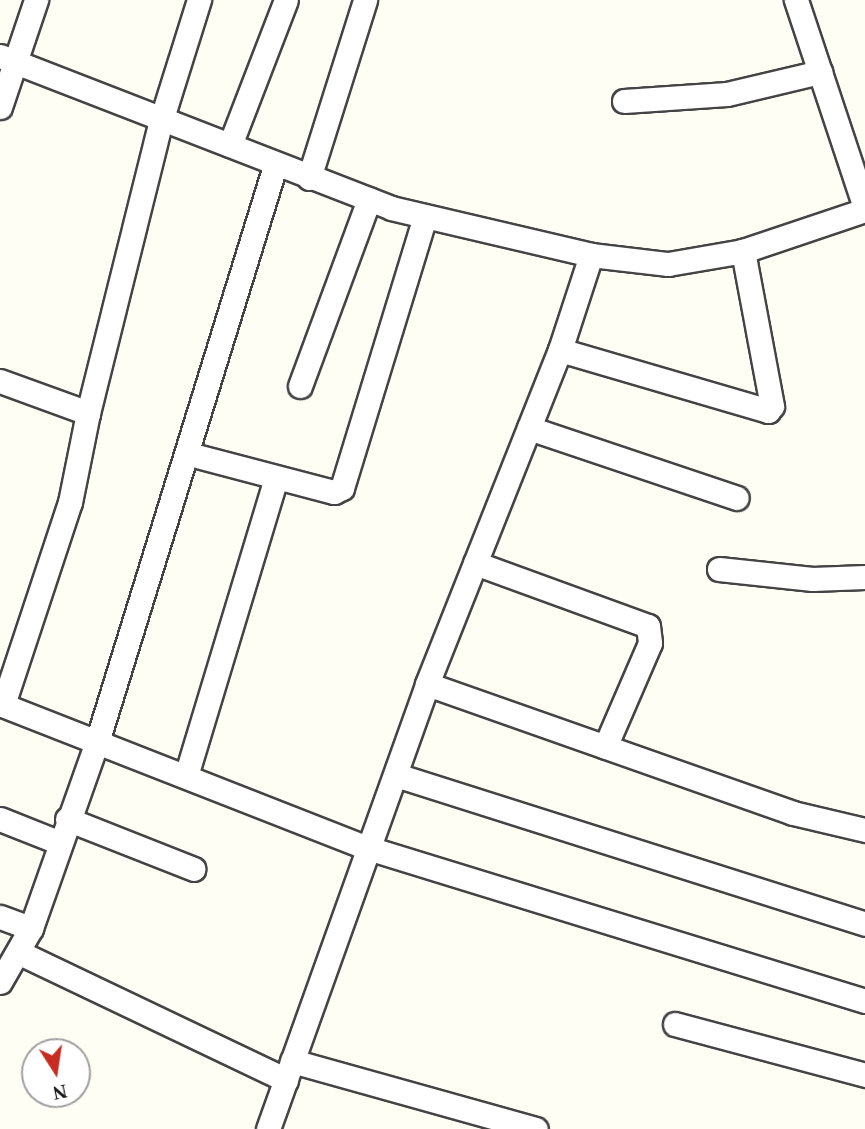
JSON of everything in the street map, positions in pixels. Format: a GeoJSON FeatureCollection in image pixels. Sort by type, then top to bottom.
{"type":"FeatureCollection","features":[{"type":"Feature","properties":{"kind":"street"},"geometry":{"type":"LineString","coordinates":[[0,107],[8,60],[36,0]]}},
{"type":"Feature","properties":{"kind":"street"},"geometry":{"type":"LineString","coordinates":[[200,0],[162,121],[88,413],[70,502],[1,705],[368,848],[865,1001]]}},
{"type":"Feature","properties":{"kind":"street"},"geometry":{"type":"LineString","coordinates":[[230,145],[286,0]]}},
{"type":"Feature","properties":{"kind":"street"},"geometry":{"type":"LineString","coordinates":[[309,178],[365,0]]}},
{"type":"Feature","properties":{"kind":"street"},"geometry":{"type":"LineString","coordinates":[[8,60],[230,145],[275,166],[425,217],[592,255],[668,264],[743,251],[865,209],[796,0]]}},
{"type":"Feature","properties":{"kind":"street"},"geometry":{"type":"LineString","coordinates":[[624,101],[727,94],[820,72]]}},
{"type":"Feature","properties":{"kind":"street"},"geometry":{"type":"LineString","coordinates":[[0,982],[20,953],[31,928],[58,842],[97,742],[275,166]]}},
{"type":"Feature","properties":{"kind":"street"},"geometry":{"type":"LineString","coordinates":[[300,386],[369,199]]}},
{"type":"Feature","properties":{"kind":"street"},"geometry":{"type":"LineString","coordinates":[[188,454],[334,492],[342,488],[425,217]]}},
{"type":"Feature","properties":{"kind":"street"},"geometry":{"type":"LineString","coordinates":[[560,350],[768,411],[772,406],[743,251]]}},
{"type":"Feature","properties":{"kind":"street"},"geometry":{"type":"LineString","coordinates":[[268,1129],[427,684],[560,350],[592,255]]}},
{"type":"Feature","properties":{"kind":"street"},"geometry":{"type":"LineString","coordinates":[[0,381],[88,413]]}},
{"type":"Feature","properties":{"kind":"street"},"geometry":{"type":"LineString","coordinates":[[529,428],[737,498]]}},
{"type":"Feature","properties":{"kind":"street"},"geometry":{"type":"LineString","coordinates":[[186,776],[276,478]]}},
{"type":"Feature","properties":{"kind":"street"},"geometry":{"type":"LineString","coordinates":[[475,563],[648,626],[650,643],[604,747]]}},
{"type":"Feature","properties":{"kind":"street"},"geometry":{"type":"LineString","coordinates":[[719,569],[812,579],[865,577]]}},
{"type":"Feature","properties":{"kind":"street"},"geometry":{"type":"LineString","coordinates":[[427,684],[793,813],[865,830]]}},
{"type":"Feature","properties":{"kind":"street"},"geometry":{"type":"LineString","coordinates":[[396,775],[865,924]]}},
{"type":"Feature","properties":{"kind":"street"},"geometry":{"type":"LineString","coordinates":[[0,819],[58,842]]}},
{"type":"Feature","properties":{"kind":"street"},"geometry":{"type":"LineString","coordinates":[[67,819],[194,869]]}},
{"type":"Feature","properties":{"kind":"street"},"geometry":{"type":"LineString","coordinates":[[0,917],[31,928]]}},
{"type":"Feature","properties":{"kind":"street"},"geometry":{"type":"LineString","coordinates":[[20,953],[289,1070],[536,1129]]}},
{"type":"Feature","properties":{"kind":"street"},"geometry":{"type":"LineString","coordinates":[[675,1024],[865,1075]]}}]}
